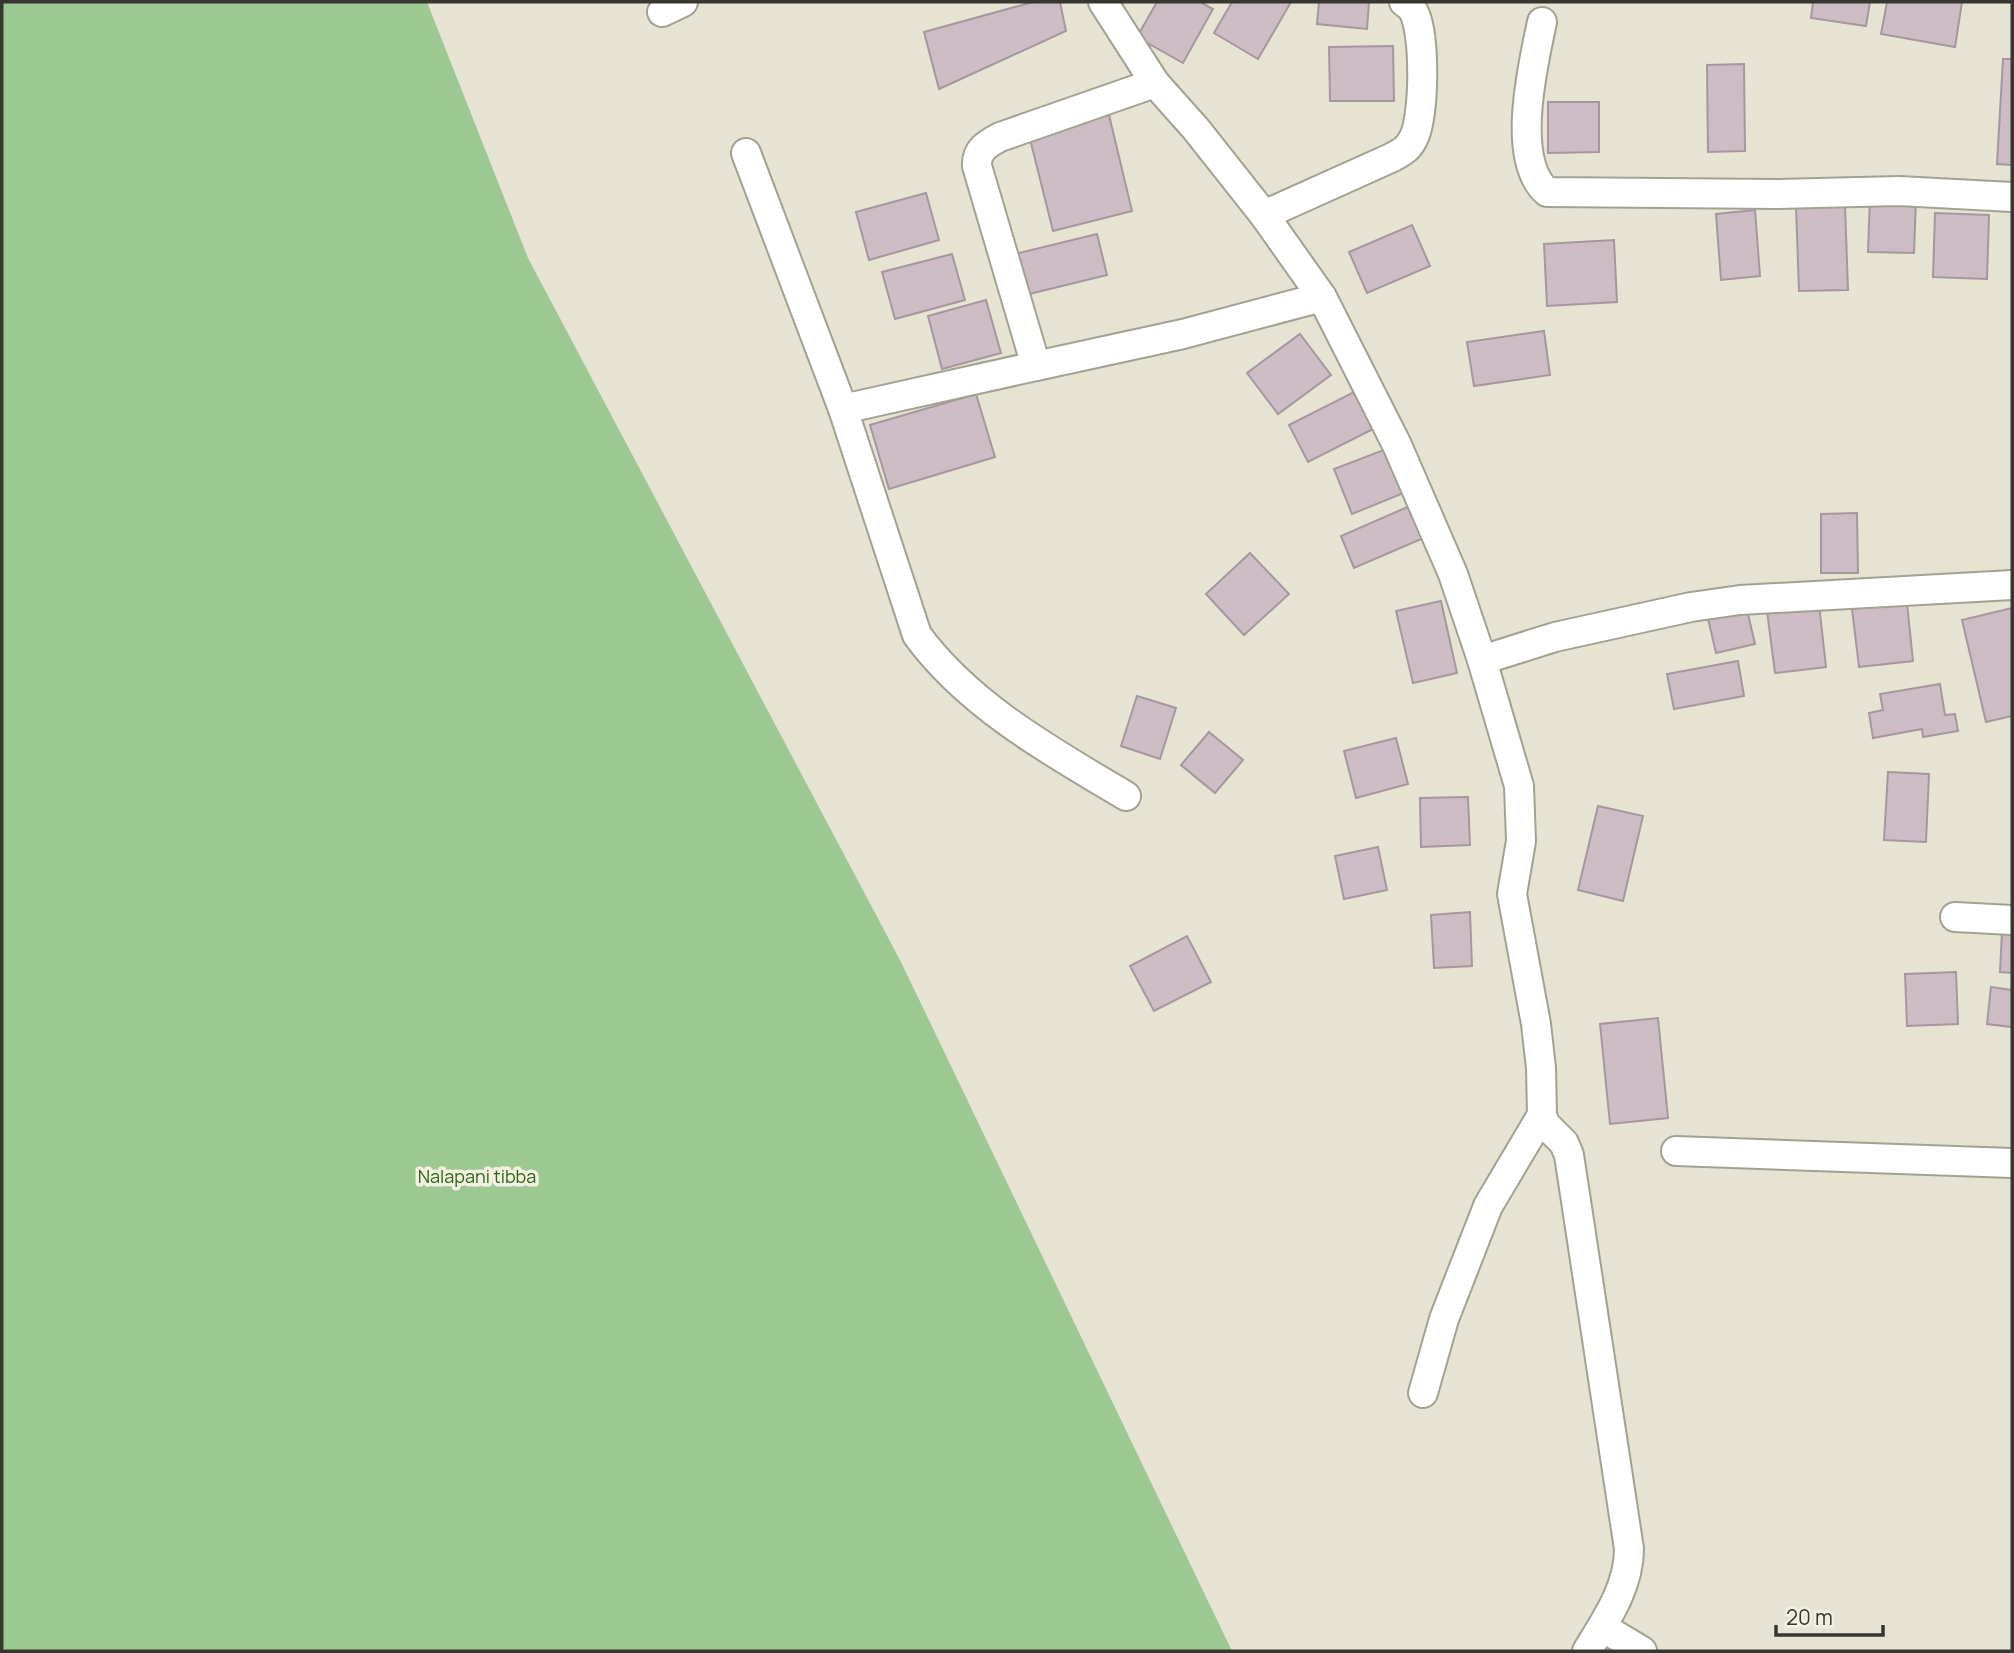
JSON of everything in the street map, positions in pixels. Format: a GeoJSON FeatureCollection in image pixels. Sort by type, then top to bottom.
{"type":"FeatureCollection","features":[{"type":"Feature","properties":{"kind":"street"},"geometry":{"type":"LineString","coordinates":[[1103,2],[1155,83],[1196,129],[1264,215],[1322,297],[1396,445],[1453,574],[1482,660],[1519,786],[1521,841],[1512,894],[1536,1024],[1542,1115],[1545,1124],[1564,1143],[1569,1154],[1629,1549],[1626,1575],[1614,1608],[1587,1651]]}},
{"type":"Feature","properties":{"kind":"street"},"geometry":{"type":"LineString","coordinates":[[1264,215],[1393,157],[1406,150],[1415,137],[1421,105],[1421,48],[1415,15],[1404,2]]}},
{"type":"Feature","properties":{"kind":"street"},"geometry":{"type":"LineString","coordinates":[[1542,22],[1529,97],[1527,150],[1537,183],[1548,192],[1776,194],[1899,191],[2012,197]]}},
{"type":"Feature","properties":{"kind":"street"},"geometry":{"type":"LineString","coordinates":[[1037,366],[977,166],[979,153],[1000,137],[1155,83]]}},
{"type":"Feature","properties":{"kind":"street"},"geometry":{"type":"LineString","coordinates":[[746,153],[843,409],[918,635],[934,658],[1038,745],[1126,796]]}},
{"type":"Feature","properties":{"kind":"street"},"geometry":{"type":"LineString","coordinates":[[843,409],[1183,334],[1322,297]]}},
{"type":"Feature","properties":{"kind":"street"},"geometry":{"type":"LineString","coordinates":[[1482,660],[1555,637],[1690,607],[1728,602],[2012,585]]}},
{"type":"Feature","properties":{"kind":"street"},"geometry":{"type":"LineString","coordinates":[[1955,917],[2012,920]]}},
{"type":"Feature","properties":{"kind":"street"},"geometry":{"type":"LineString","coordinates":[[1423,1393],[1444,1319],[1488,1206],[1542,1115]]}},
{"type":"Feature","properties":{"kind":"street"},"geometry":{"type":"LineString","coordinates":[[1676,1151],[2012,1163]]}},
{"type":"Feature","properties":{"kind":"street"},"geometry":{"type":"LineString","coordinates":[[1602,1627],[1642,1651]]}},
{"type":"Feature","properties":{"kind":"green space","name":"Nalapani tibba"},"geometry":{"type":"Polygon","coordinates":[[[2,2],[427,2],[528,258],[901,962],[1232,1651],[2,1651],[2,2]]]}},
{"type":"Feature","properties":{"kind":"building"},"geometry":{"type":"Polygon","coordinates":[[[1033,2],[1060,2],[1066,31],[939,89],[924,32],[1033,2]]]}},
{"type":"Feature","properties":{"kind":"building"},"geometry":{"type":"Polygon","coordinates":[[[1157,2],[1200,2],[1213,9],[1183,63],[1137,37],[1157,2]]]}},
{"type":"Feature","properties":{"kind":"building"},"geometry":{"type":"Polygon","coordinates":[[[1232,2],[1291,2],[1258,59],[1214,33],[1232,2]]]}},
{"type":"Feature","properties":{"kind":"building"},"geometry":{"type":"Polygon","coordinates":[[[1319,2],[1369,2],[1367,29],[1317,24],[1319,2]]]}},
{"type":"Feature","properties":{"kind":"building"},"geometry":{"type":"Polygon","coordinates":[[[1813,2],[1870,2],[1866,26],[1811,18],[1813,2]]]}},
{"type":"Feature","properties":{"kind":"building"},"geometry":{"type":"Polygon","coordinates":[[[1887,2],[1962,2],[1955,47],[1881,34],[1887,2]]]}},
{"type":"Feature","properties":{"kind":"building"},"geometry":{"type":"Polygon","coordinates":[[[1393,46],[1394,101],[1330,101],[1329,47],[1393,46]]]}},
{"type":"Feature","properties":{"kind":"building"},"geometry":{"type":"Polygon","coordinates":[[[2003,59],[2012,59],[2012,165],[1997,164],[2003,59]]]}},
{"type":"Feature","properties":{"kind":"building"},"geometry":{"type":"Polygon","coordinates":[[[1744,64],[1745,151],[1708,152],[1707,65],[1744,64]]]}},
{"type":"Feature","properties":{"kind":"building"},"geometry":{"type":"Polygon","coordinates":[[[1548,102],[1599,102],[1599,152],[1548,153],[1548,102]]]}},
{"type":"Feature","properties":{"kind":"building"},"geometry":{"type":"Polygon","coordinates":[[[1109,115],[1132,211],[1053,231],[1029,135],[1109,115]]]}},
{"type":"Feature","properties":{"kind":"building"},"geometry":{"type":"Polygon","coordinates":[[[926,193],[939,240],[869,260],[856,212],[926,193]]]}},
{"type":"Feature","properties":{"kind":"building"},"geometry":{"type":"Polygon","coordinates":[[[1870,198],[1916,200],[1914,253],[1868,252],[1870,198]]]}},
{"type":"Feature","properties":{"kind":"building"},"geometry":{"type":"Polygon","coordinates":[[[1845,205],[1848,290],[1799,291],[1796,207],[1845,205]]]}},
{"type":"Feature","properties":{"kind":"building"},"geometry":{"type":"Polygon","coordinates":[[[1755,210],[1760,276],[1721,280],[1716,214],[1755,210]]]}},
{"type":"Feature","properties":{"kind":"building"},"geometry":{"type":"Polygon","coordinates":[[[1935,213],[1989,215],[1987,279],[1933,277],[1935,213]]]}},
{"type":"Feature","properties":{"kind":"building"},"geometry":{"type":"Polygon","coordinates":[[[1412,225],[1430,266],[1367,293],[1349,252],[1412,225]]]}},
{"type":"Feature","properties":{"kind":"building"},"geometry":{"type":"Polygon","coordinates":[[[1097,234],[1107,275],[1021,296],[1011,255],[1097,234]]]}},
{"type":"Feature","properties":{"kind":"building"},"geometry":{"type":"Polygon","coordinates":[[[1614,240],[1617,302],[1547,306],[1544,244],[1614,240]]]}},
{"type":"Feature","properties":{"kind":"building"},"geometry":{"type":"Polygon","coordinates":[[[952,254],[965,300],[895,319],[882,272],[952,254]]]}},
{"type":"Feature","properties":{"kind":"building"},"geometry":{"type":"Polygon","coordinates":[[[986,300],[1001,353],[942,369],[928,316],[986,300]]]}},
{"type":"Feature","properties":{"kind":"building"},"geometry":{"type":"Polygon","coordinates":[[[1544,331],[1550,375],[1474,386],[1467,342],[1544,331]]]}},
{"type":"Feature","properties":{"kind":"building"},"geometry":{"type":"Polygon","coordinates":[[[1300,334],[1331,375],[1278,414],[1247,373],[1300,334]]]}},
{"type":"Feature","properties":{"kind":"building"},"geometry":{"type":"Polygon","coordinates":[[[1354,392],[1373,429],[1308,462],[1289,425],[1354,392]]]}},
{"type":"Feature","properties":{"kind":"building"},"geometry":{"type":"Polygon","coordinates":[[[976,394],[995,457],[889,489],[870,425],[976,394]]]}},
{"type":"Feature","properties":{"kind":"building"},"geometry":{"type":"Polygon","coordinates":[[[1394,446],[1411,490],[1352,514],[1334,469],[1394,446]]]}},
{"type":"Feature","properties":{"kind":"building"},"geometry":{"type":"Polygon","coordinates":[[[1412,505],[1426,537],[1354,568],[1341,536],[1412,505]]]}},
{"type":"Feature","properties":{"kind":"building"},"geometry":{"type":"Polygon","coordinates":[[[1857,513],[1858,573],[1821,573],[1821,514],[1857,513]]]}},
{"type":"Feature","properties":{"kind":"building"},"geometry":{"type":"Polygon","coordinates":[[[1250,553],[1289,594],[1244,635],[1206,594],[1250,553]]]}},
{"type":"Feature","properties":{"kind":"building"},"geometry":{"type":"Polygon","coordinates":[[[1441,601],[1457,673],[1413,683],[1396,611],[1441,601]]]}},
{"type":"Feature","properties":{"kind":"building"},"geometry":{"type":"Polygon","coordinates":[[[1745,601],[1755,644],[1716,653],[1706,610],[1745,601]]]}},
{"type":"Feature","properties":{"kind":"building"},"geometry":{"type":"Polygon","coordinates":[[[1907,603],[1913,661],[1859,667],[1852,609],[1907,603]]]}},
{"type":"Feature","properties":{"kind":"building"},"geometry":{"type":"Polygon","coordinates":[[[1819,604],[1826,667],[1775,673],[1767,611],[1819,604]]]}},
{"type":"Feature","properties":{"kind":"building"},"geometry":{"type":"Polygon","coordinates":[[[2012,608],[2012,716],[1986,722],[1962,620],[2012,608]]]}},
{"type":"Feature","properties":{"kind":"building"},"geometry":{"type":"Polygon","coordinates":[[[1738,661],[1744,696],[1674,709],[1667,674],[1738,661]]]}},
{"type":"Feature","properties":{"kind":"building"},"geometry":{"type":"Polygon","coordinates":[[[1940,684],[1945,715],[1955,714],[1958,731],[1923,737],[1922,729],[1873,738],[1869,713],[1883,710],[1880,694],[1940,684]]]}},
{"type":"Feature","properties":{"kind":"building"},"geometry":{"type":"Polygon","coordinates":[[[1137,696],[1176,708],[1160,759],[1121,746],[1137,696]]]}},
{"type":"Feature","properties":{"kind":"building"},"geometry":{"type":"Polygon","coordinates":[[[1209,732],[1243,760],[1215,793],[1181,765],[1209,732]]]}},
{"type":"Feature","properties":{"kind":"building"},"geometry":{"type":"Polygon","coordinates":[[[1396,738],[1408,784],[1356,798],[1344,751],[1396,738]]]}},
{"type":"Feature","properties":{"kind":"building"},"geometry":{"type":"Polygon","coordinates":[[[1888,772],[1929,774],[1926,842],[1884,840],[1888,772]]]}},
{"type":"Feature","properties":{"kind":"building"},"geometry":{"type":"Polygon","coordinates":[[[1468,797],[1470,845],[1421,847],[1420,798],[1468,797]]]}},
{"type":"Feature","properties":{"kind":"building"},"geometry":{"type":"Polygon","coordinates":[[[1598,806],[1643,816],[1623,901],[1578,890],[1598,806]]]}},
{"type":"Feature","properties":{"kind":"building"},"geometry":{"type":"Polygon","coordinates":[[[1378,847],[1387,890],[1344,899],[1335,856],[1378,847]]]}},
{"type":"Feature","properties":{"kind":"building"},"geometry":{"type":"Polygon","coordinates":[[[1470,912],[1472,966],[1434,968],[1431,915],[1470,912]]]}},
{"type":"Feature","properties":{"kind":"building"},"geometry":{"type":"Polygon","coordinates":[[[2002,932],[2012,933],[2012,973],[2000,972],[2002,932]]]}},
{"type":"Feature","properties":{"kind":"building"},"geometry":{"type":"Polygon","coordinates":[[[1187,936],[1211,982],[1154,1011],[1130,966],[1187,936]]]}},
{"type":"Feature","properties":{"kind":"building"},"geometry":{"type":"Polygon","coordinates":[[[1956,972],[1958,1024],[1907,1026],[1905,974],[1956,972]]]}},
{"type":"Feature","properties":{"kind":"building"},"geometry":{"type":"Polygon","coordinates":[[[1991,987],[2012,990],[2012,1027],[1987,1024],[1991,987]]]}},
{"type":"Feature","properties":{"kind":"building"},"geometry":{"type":"Polygon","coordinates":[[[1658,1018],[1668,1118],[1610,1124],[1600,1024],[1658,1018]]]}}]}
